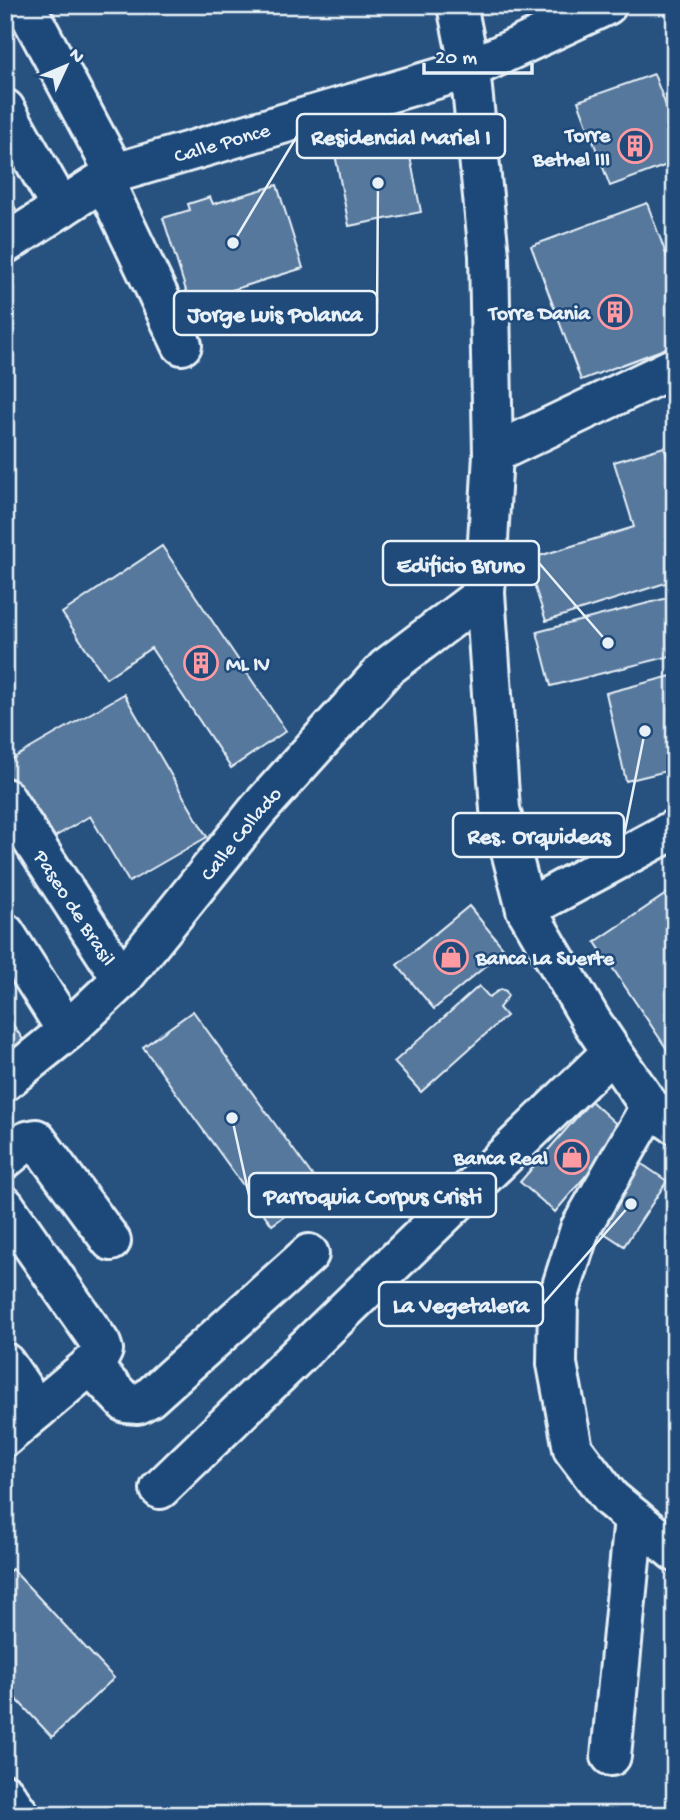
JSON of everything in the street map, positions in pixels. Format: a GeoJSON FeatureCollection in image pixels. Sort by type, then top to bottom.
{"type":"FeatureCollection","features":[{"type":"Feature","properties":{"kind":"street"},"geometry":{"type":"LineString","coordinates":[[24,5],[110,177],[182,345]]}},
{"type":"Feature","properties":{"kind":"street"},"geometry":{"type":"LineString","coordinates":[[457,5],[470,69],[489,255],[494,454],[485,593],[500,809],[526,909],[592,1023],[663,1115],[580,1229],[558,1299],[557,1364],[573,1449],[610,1498],[675,1552]]}},
{"type":"Feature","properties":{"kind":"street","name":"Calle Ponce"},"geometry":{"type":"LineString","coordinates":[[5,244],[110,177],[470,69],[607,5]]}},
{"type":"Feature","properties":{"kind":"street"},"geometry":{"type":"LineString","coordinates":[[5,109],[61,208]]}},
{"type":"Feature","properties":{"kind":"street"},"geometry":{"type":"LineString","coordinates":[[494,454],[675,367]]}},
{"type":"Feature","properties":{"kind":"street","name":"Calle Collado"},"geometry":{"type":"LineString","coordinates":[[5,1081],[66,1031],[122,979],[258,810],[386,668],[485,593]]}},
{"type":"Feature","properties":{"kind":"street","name":"Paseo de Brasil"},"geometry":{"type":"LineString","coordinates":[[5,798],[122,979]]}},
{"type":"Feature","properties":{"kind":"street"},"geometry":{"type":"LineString","coordinates":[[526,909],[675,829]]}},
{"type":"Feature","properties":{"kind":"street"},"geometry":{"type":"LineString","coordinates":[[5,933],[66,1031]]}},
{"type":"Feature","properties":{"kind":"street"},"geometry":{"type":"LineString","coordinates":[[160,1489],[612,1052]]}},
{"type":"Feature","properties":{"kind":"street"},"geometry":{"type":"LineString","coordinates":[[5,1158],[27,1140],[36,1139],[110,1241]]}},
{"type":"Feature","properties":{"kind":"street"},"geometry":{"type":"LineString","coordinates":[[5,1206],[102,1344],[103,1350],[99,1358],[5,1437]]}},
{"type":"Feature","properties":{"kind":"street"},"geometry":{"type":"LineString","coordinates":[[90,1365],[126,1403],[138,1404],[149,1398],[309,1254]]}},
{"type":"Feature","properties":{"kind":"street"},"geometry":{"type":"LineString","coordinates":[[5,1363],[37,1410]]}},
{"type":"Feature","properties":{"kind":"street"},"geometry":{"type":"LineString","coordinates":[[611,1756],[634,1518]]}},
{"type":"Feature","properties":{"kind":"street"},"geometry":{"type":"LineString","coordinates":[[5,1794],[20,1815]]}},
{"type":"Feature","properties":{"kind":"building","name":"Torre Bethel III"},"geometry":{"type":"Polygon","coordinates":[[[654,74],[675,130],[675,162],[610,186],[578,101],[654,74]]]}},
{"type":"Feature","properties":{"kind":"building"},"geometry":{"type":"Polygon","coordinates":[[[407,141],[421,212],[349,226],[335,154],[407,141]]]}},
{"type":"Feature","properties":{"kind":"building"},"geometry":{"type":"Polygon","coordinates":[[[277,185],[303,268],[190,303],[163,218],[190,210],[188,204],[210,197],[213,204],[277,185]]]}},
{"type":"Feature","properties":{"kind":"building"},"geometry":{"type":"Polygon","coordinates":[[[5,191],[16,209],[5,216],[5,191]]]}},
{"type":"Feature","properties":{"kind":"building","name":"Torre Dania"},"geometry":{"type":"Polygon","coordinates":[[[647,203],[675,278],[675,345],[581,380],[531,246],[647,203]]]}},
{"type":"Feature","properties":{"kind":"building"},"geometry":{"type":"Polygon","coordinates":[[[664,447],[675,481],[675,580],[546,621],[526,560],[634,527],[614,462],[664,447]]]}},
{"type":"Feature","properties":{"kind":"building","name":"ML IV"},"geometry":{"type":"Polygon","coordinates":[[[162,546],[286,731],[231,768],[151,648],[106,678],[62,613],[162,546]]]}},
{"type":"Feature","properties":{"kind":"building"},"geometry":{"type":"Polygon","coordinates":[[[675,596],[675,655],[551,686],[537,632],[675,596]]]}},
{"type":"Feature","properties":{"kind":"building"},"geometry":{"type":"Polygon","coordinates":[[[675,675],[675,769],[626,781],[606,693],[675,675]]]}},
{"type":"Feature","properties":{"kind":"building"},"geometry":{"type":"Polygon","coordinates":[[[124,694],[207,837],[129,882],[90,816],[46,842],[5,772],[5,763],[124,694]]]}},
{"type":"Feature","properties":{"kind":"building"},"geometry":{"type":"Polygon","coordinates":[[[675,888],[675,1061],[595,942],[675,888]]]}},
{"type":"Feature","properties":{"kind":"building","name":"Banca La Suerte"},"geometry":{"type":"Polygon","coordinates":[[[469,906],[505,950],[434,1009],[397,965],[469,906]]]}},
{"type":"Feature","properties":{"kind":"building"},"geometry":{"type":"Polygon","coordinates":[[[479,986],[489,997],[501,989],[506,991],[508,996],[499,1008],[506,1016],[421,1092],[394,1062],[479,986]]]}},
{"type":"Feature","properties":{"kind":"building"},"geometry":{"type":"Polygon","coordinates":[[[193,1011],[322,1189],[272,1225],[143,1047],[193,1011]]]}},
{"type":"Feature","properties":{"kind":"building"},"geometry":{"type":"Polygon","coordinates":[[[5,1013],[28,1047],[5,1062],[5,1013]]]}},
{"type":"Feature","properties":{"kind":"building","name":"Banca Real"},"geometry":{"type":"Polygon","coordinates":[[[591,1101],[624,1131],[555,1212],[520,1182],[591,1101]]]}},
{"type":"Feature","properties":{"kind":"building"},"geometry":{"type":"Polygon","coordinates":[[[639,1162],[667,1181],[624,1246],[595,1227],[639,1162]]]}},
{"type":"Feature","properties":{"kind":"building"},"geometry":{"type":"Polygon","coordinates":[[[12,1569],[114,1678],[52,1737],[5,1687],[5,1575],[12,1569]]]}},
{"type":"Feature","properties":{"kind":"place","name":"Torre Bethel III"},"geometry":{"type":"Point","coordinates":[635,146]}},
{"type":"Feature","properties":{"kind":"place","name":"Jorge Luis Polanca"},"geometry":{"type":"Point","coordinates":[378,183]}},
{"type":"Feature","properties":{"kind":"place","name":"Residencial Mariel I"},"geometry":{"type":"Point","coordinates":[233,243]}},
{"type":"Feature","properties":{"kind":"place","name":"Torre Dania"},"geometry":{"type":"Point","coordinates":[615,312]}},
{"type":"Feature","properties":{"kind":"place","name":"Edificio Bruno"},"geometry":{"type":"Point","coordinates":[608,643]}},
{"type":"Feature","properties":{"kind":"place","name":"ML IV"},"geometry":{"type":"Point","coordinates":[201,663]}},
{"type":"Feature","properties":{"kind":"place","name":"Res. Orquideas"},"geometry":{"type":"Point","coordinates":[645,731]}},
{"type":"Feature","properties":{"kind":"place","name":"Banca La Suerte"},"geometry":{"type":"Point","coordinates":[451,957]}},
{"type":"Feature","properties":{"kind":"place","name":"Parroquia Corpus Cristi"},"geometry":{"type":"Point","coordinates":[232,1118]}},
{"type":"Feature","properties":{"kind":"place","name":"Banca Real"},"geometry":{"type":"Point","coordinates":[572,1157]}},
{"type":"Feature","properties":{"kind":"place","name":"La Vegetalera"},"geometry":{"type":"Point","coordinates":[631,1204]}}]}
